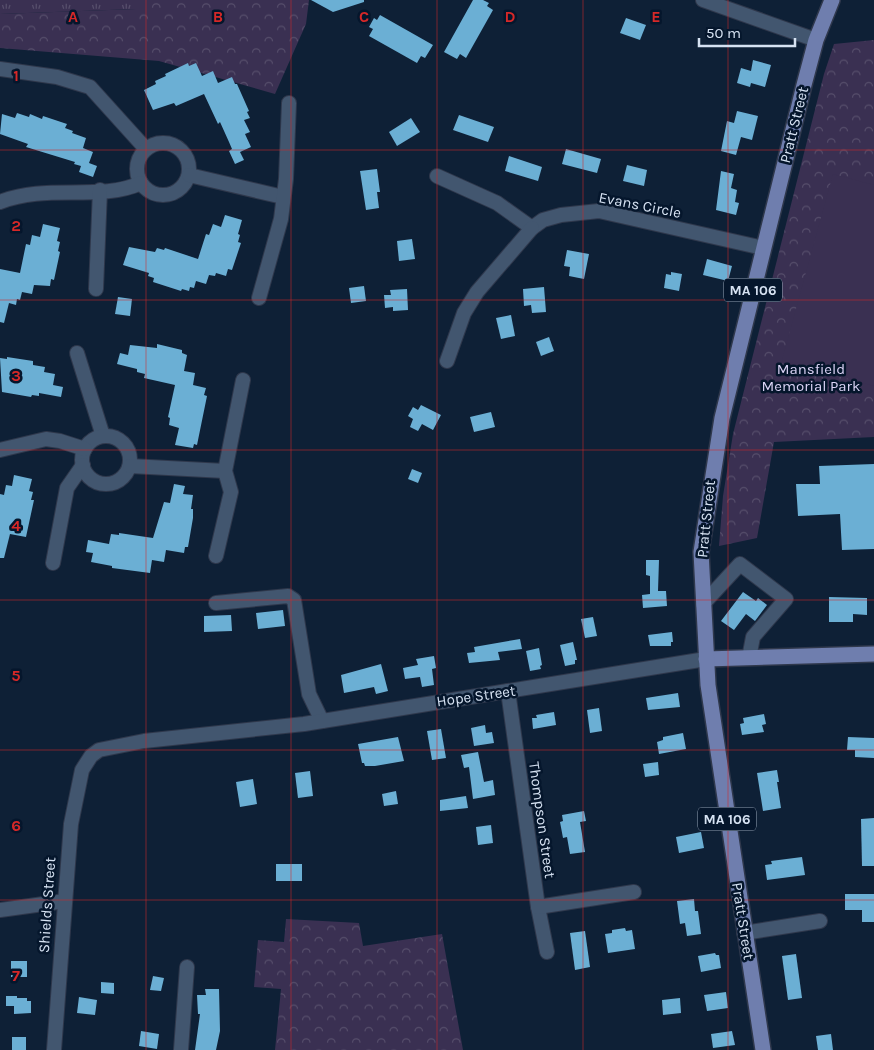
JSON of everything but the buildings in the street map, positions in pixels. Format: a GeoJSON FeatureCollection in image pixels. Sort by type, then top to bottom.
{"type":"FeatureCollection","features":[{"type":"Feature","properties":{"kind":"main road","name":"Pratt Street"},"geometry":{"type":"LineString","coordinates":[[763,1050],[744,933],[706,659],[701,552],[712,469],[722,418],[816,40],[832,0]]}},
{"type":"Feature","properties":{"kind":"main road","name":"Hope Street"},"geometry":{"type":"LineString","coordinates":[[706,659],[874,654]]}},
{"type":"Feature","properties":{"kind":"street"},"geometry":{"type":"LineString","coordinates":[[703,0],[816,40]]}},
{"type":"Feature","properties":{"kind":"street"},"geometry":{"type":"LineString","coordinates":[[0,69],[57,77],[90,87],[146,149]]}},
{"type":"Feature","properties":{"kind":"street"},"geometry":{"type":"LineString","coordinates":[[259,298],[281,219],[289,103]]}},
{"type":"Feature","properties":{"kind":"street"},"geometry":{"type":"LineString","coordinates":[[167,143],[180,148],[188,160],[189,174],[180,189],[164,195],[147,190],[141,183],[137,169],[138,161],[146,149],[152,145],[167,143]]}},
{"type":"Feature","properties":{"kind":"street"},"geometry":{"type":"LineString","coordinates":[[189,174],[283,197]]}},
{"type":"Feature","properties":{"kind":"street"},"geometry":{"type":"LineString","coordinates":[[437,176],[497,203],[532,228],[477,292],[464,313],[447,361]]}},
{"type":"Feature","properties":{"kind":"street"},"geometry":{"type":"LineString","coordinates":[[0,202],[39,192],[124,190],[141,183]]}},
{"type":"Feature","properties":{"kind":"street"},"geometry":{"type":"LineString","coordinates":[[96,289],[100,190]]}},
{"type":"Feature","properties":{"kind":"street","name":"Evans Circle"},"geometry":{"type":"LineString","coordinates":[[532,228],[544,220],[561,215],[599,210],[763,248]]}},
{"type":"Feature","properties":{"kind":"street"},"geometry":{"type":"LineString","coordinates":[[77,353],[103,436]]}},
{"type":"Feature","properties":{"kind":"street"},"geometry":{"type":"LineString","coordinates":[[216,556],[231,492],[225,471],[243,380]]}},
{"type":"Feature","properties":{"kind":"street"},"geometry":{"type":"LineString","coordinates":[[53,563],[67,488],[83,465],[85,449],[96,439],[103,436],[111,437],[124,444],[130,458],[130,466],[124,477],[106,484],[94,480],[83,465]]}},
{"type":"Feature","properties":{"kind":"street"},"geometry":{"type":"LineString","coordinates":[[0,450],[46,439],[60,441],[85,449]]}},
{"type":"Feature","properties":{"kind":"street"},"geometry":{"type":"LineString","coordinates":[[130,466],[225,471]]}},
{"type":"Feature","properties":{"kind":"street"},"geometry":{"type":"LineString","coordinates":[[703,604],[740,564],[786,599],[753,637],[749,658]]}},
{"type":"Feature","properties":{"kind":"street"},"geometry":{"type":"LineString","coordinates":[[216,603],[288,596],[294,600],[309,694],[322,721]]}},
{"type":"Feature","properties":{"kind":"street","name":"Hope Street"},"geometry":{"type":"LineString","coordinates":[[85,764],[99,750],[125,744],[322,721],[706,659]]}},
{"type":"Feature","properties":{"kind":"street","name":"Thompson Street"},"geometry":{"type":"LineString","coordinates":[[508,691],[538,907],[547,952]]}},
{"type":"Feature","properties":{"kind":"street","name":"Shields Street"},"geometry":{"type":"LineString","coordinates":[[54,1050],[70,824],[85,764]]}},
{"type":"Feature","properties":{"kind":"street"},"geometry":{"type":"LineString","coordinates":[[538,907],[634,892]]}},
{"type":"Feature","properties":{"kind":"street"},"geometry":{"type":"LineString","coordinates":[[0,910],[65,901]]}},
{"type":"Feature","properties":{"kind":"street"},"geometry":{"type":"LineString","coordinates":[[744,933],[820,921]]}},
{"type":"Feature","properties":{"kind":"street"},"geometry":{"type":"LineString","coordinates":[[180,1050],[187,967]]}},
{"type":"Feature","properties":{"kind":"green space"},"geometry":{"type":"Polygon","coordinates":[[[0,0],[136,0],[136,9],[0,14],[0,0]]]}},
{"type":"Feature","properties":{"kind":"green space"},"geometry":{"type":"Polygon","coordinates":[[[136,0],[309,0],[306,24],[275,94],[159,61],[0,48],[0,14],[136,9],[136,0]]]}},
{"type":"Feature","properties":{"kind":"green space","name":"Mansfield Memorial Park"},"geometry":{"type":"Polygon","coordinates":[[[874,40],[874,437],[774,442],[757,538],[719,546],[723,496],[733,434],[824,74],[834,44],[874,40]]]}},
{"type":"Feature","properties":{"kind":"green space"},"geometry":{"type":"Polygon","coordinates":[[[833,174],[874,185],[874,386],[782,360],[833,174]]]}},
{"type":"Feature","properties":{"kind":"green space"},"geometry":{"type":"Polygon","coordinates":[[[286,919],[359,923],[363,946],[442,934],[463,1050],[275,1050],[281,989],[254,987],[258,940],[284,942],[286,919]]]}}]}
